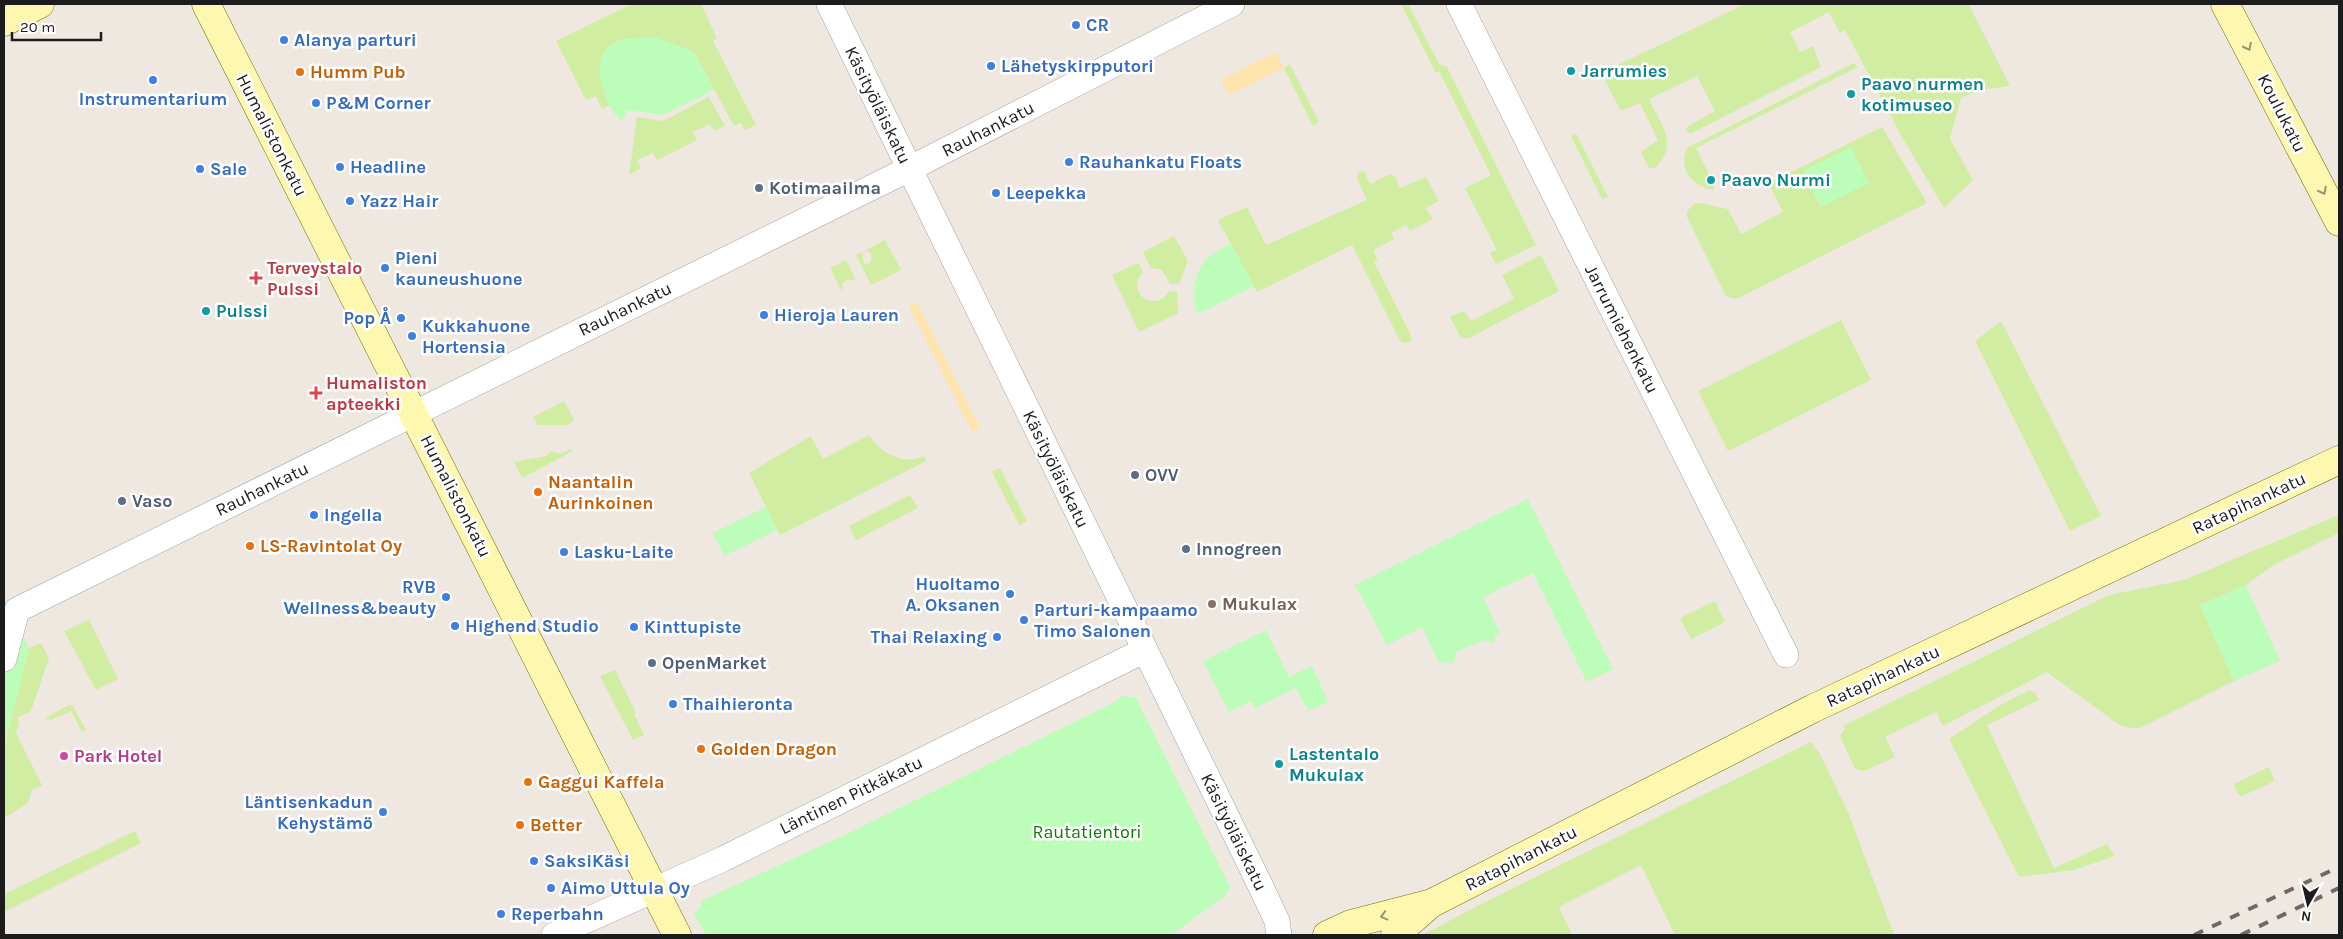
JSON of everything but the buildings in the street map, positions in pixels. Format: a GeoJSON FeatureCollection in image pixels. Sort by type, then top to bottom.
{"type":"FeatureCollection","features":[{"type":"Feature","properties":{"kind":"main road"},"geometry":{"type":"LineString","coordinates":[[4,22],[40,4]]}},
{"type":"Feature","properties":{"kind":"main road","name":"Humalistonkatu"},"geometry":{"type":"LineString","coordinates":[[206,4],[676,935]]}},
{"type":"Feature","properties":{"kind":"main road","name":"Koulukatu"},"geometry":{"type":"LineString","coordinates":[[2225,4],[2339,222]]}},
{"type":"Feature","properties":{"kind":"main road","name":"Ratapihankatu"},"geometry":{"type":"LineString","coordinates":[[1326,935],[1351,924],[1432,903],[1812,709],[2339,460]]}},
{"type":"Feature","properties":{"kind":"main road","name":"Ratapihankatu"},"geometry":{"type":"LineString","coordinates":[[1395,935],[1432,903]]}},
{"type":"Feature","properties":{"kind":"street","name":"Käsityöläiskatu"},"geometry":{"type":"LineString","coordinates":[[829,4],[1263,890],[1277,921],[1279,935]]}},
{"type":"Feature","properties":{"kind":"street","name":"Rauhankatu"},"geometry":{"type":"LineString","coordinates":[[4,659],[16,610],[909,169],[1232,4]]}},
{"type":"Feature","properties":{"kind":"street","name":"Jarrumiehenkatu"},"geometry":{"type":"LineString","coordinates":[[1459,4],[1786,655]]}},
{"type":"Feature","properties":{"kind":"street","name":"Läntinen Pitkäkatu"},"geometry":{"type":"LineString","coordinates":[[554,935],[723,859],[1145,650]]}},
{"type":"Feature","properties":{"kind":"green space"},"geometry":{"type":"Polygon","coordinates":[[[632,4],[701,4],[717,38],[713,41],[756,125],[745,130],[741,123],[734,126],[694,52],[616,41],[603,56],[600,72],[610,105],[602,109],[596,96],[586,100],[556,41],[632,4]]]}},
{"type":"Feature","properties":{"kind":"green space"},"geometry":{"type":"Polygon","coordinates":[[[1401,4],[1408,4],[1439,64],[1447,67],[1536,245],[1496,264],[1490,253],[1497,250],[1465,188],[1491,175],[1439,71],[1436,73],[1401,4]]]}},
{"type":"Feature","properties":{"kind":"green space"},"geometry":{"type":"Polygon","coordinates":[[[1745,4],[1970,4],[2010,86],[1980,90],[1961,98],[1950,139],[1973,180],[1944,208],[1902,137],[1845,30],[1840,33],[1829,12],[1790,32],[1800,52],[1813,46],[1821,67],[1690,134],[1686,130],[1687,127],[1715,111],[1697,76],[1649,99],[1666,134],[1667,142],[1662,159],[1655,168],[1649,168],[1641,152],[1658,140],[1640,103],[1621,111],[1601,73],[1745,4]]]}},
{"type":"Feature","properties":{"kind":"green space"},"geometry":{"type":"Polygon","coordinates":[[[657,38],[694,52],[714,90],[663,115],[627,110],[624,119],[620,120],[608,102],[603,90],[600,66],[602,56],[608,47],[620,40],[657,38]]]}},
{"type":"Feature","properties":{"kind":"green space"},"geometry":{"type":"Polygon","coordinates":[[[1854,63],[1858,67],[1696,148],[1714,185],[1714,190],[1699,185],[1689,176],[1684,163],[1687,148],[1854,63]]]}},
{"type":"Feature","properties":{"kind":"green space"},"geometry":{"type":"Polygon","coordinates":[[[1290,64],[1319,122],[1313,126],[1284,68],[1290,64]]]}},
{"type":"Feature","properties":{"kind":"green space"},"geometry":{"type":"Polygon","coordinates":[[[709,97],[725,126],[714,131],[710,124],[693,132],[697,140],[657,160],[653,153],[637,160],[641,168],[629,175],[637,117],[663,121],[709,97]]]}},
{"type":"Feature","properties":{"kind":"green space"},"geometry":{"type":"Polygon","coordinates":[[[1882,127],[1927,203],[1736,299],[1726,296],[1687,217],[1687,211],[1695,203],[1728,209],[1741,234],[1783,212],[1770,187],[1771,182],[1882,127]]]}},
{"type":"Feature","properties":{"kind":"green space"},"geometry":{"type":"Polygon","coordinates":[[[1576,133],[1608,197],[1602,199],[1571,136],[1576,133]]]}},
{"type":"Feature","properties":{"kind":"green space"},"geometry":{"type":"Polygon","coordinates":[[[1851,147],[1869,183],[1821,207],[1803,171],[1851,147]]]}},
{"type":"Feature","properties":{"kind":"green space"},"geometry":{"type":"Polygon","coordinates":[[[1364,171],[1370,184],[1390,174],[1395,176],[1400,188],[1426,177],[1439,201],[1426,208],[1433,219],[1410,231],[1406,225],[1391,233],[1394,239],[1373,250],[1378,260],[1374,262],[1411,335],[1411,341],[1405,343],[1400,341],[1352,245],[1257,292],[1218,220],[1247,207],[1266,245],[1367,200],[1357,179],[1358,173],[1364,171]]]}},
{"type":"Feature","properties":{"kind":"green space"},"geometry":{"type":"Polygon","coordinates":[[[1174,236],[1188,261],[1179,284],[1170,284],[1162,270],[1151,268],[1143,252],[1174,236]]]}},
{"type":"Feature","properties":{"kind":"green space"},"geometry":{"type":"Polygon","coordinates":[[[885,240],[901,270],[871,285],[856,255],[862,252],[864,264],[867,265],[871,261],[871,254],[866,250],[885,240]]]}},
{"type":"Feature","properties":{"kind":"green space"},"geometry":{"type":"Polygon","coordinates":[[[1231,244],[1254,286],[1198,314],[1194,291],[1200,268],[1210,256],[1231,244]]]}},
{"type":"Feature","properties":{"kind":"green space"},"geometry":{"type":"Polygon","coordinates":[[[1541,255],[1559,291],[1469,338],[1461,338],[1450,317],[1464,311],[1471,321],[1514,299],[1502,275],[1541,255]]]}},
{"type":"Feature","properties":{"kind":"green space"},"geometry":{"type":"Polygon","coordinates":[[[846,260],[856,280],[847,280],[843,283],[842,292],[830,268],[846,260]]]}},
{"type":"Feature","properties":{"kind":"green space"},"geometry":{"type":"Polygon","coordinates":[[[1138,263],[1143,272],[1138,280],[1137,287],[1139,293],[1150,301],[1157,301],[1163,298],[1169,291],[1177,292],[1178,313],[1139,332],[1112,275],[1138,263]]]}},
{"type":"Feature","properties":{"kind":"green space"},"geometry":{"type":"Polygon","coordinates":[[[1841,320],[1871,380],[1728,451],[1698,391],[1841,320]]]}},
{"type":"Feature","properties":{"kind":"green space"},"geometry":{"type":"Polygon","coordinates":[[[2001,321],[2101,516],[2070,531],[1975,341],[2001,321]]]}},
{"type":"Feature","properties":{"kind":"green space"},"geometry":{"type":"Polygon","coordinates":[[[564,401],[574,420],[567,425],[538,425],[533,417],[564,401]]]}},
{"type":"Feature","properties":{"kind":"green space"},"geometry":{"type":"Polygon","coordinates":[[[869,435],[879,447],[893,456],[916,459],[924,456],[926,461],[780,535],[749,473],[811,436],[823,459],[869,435]]]}},
{"type":"Feature","properties":{"kind":"green space"},"geometry":{"type":"Polygon","coordinates":[[[571,449],[573,451],[522,478],[514,462],[546,456],[551,451],[560,454],[571,449]]]}},
{"type":"Feature","properties":{"kind":"green space"},"geometry":{"type":"Polygon","coordinates":[[[1000,468],[1027,521],[1019,525],[992,472],[1000,468]]]}},
{"type":"Feature","properties":{"kind":"green space"},"geometry":{"type":"Polygon","coordinates":[[[910,495],[918,508],[856,540],[849,526],[910,495]]]}},
{"type":"Feature","properties":{"kind":"green space"},"geometry":{"type":"Polygon","coordinates":[[[1528,499],[1613,669],[1587,682],[1533,573],[1483,597],[1500,633],[1495,635],[1494,643],[1483,640],[1456,652],[1453,664],[1445,661],[1440,664],[1422,627],[1387,645],[1355,585],[1528,499]]]}},
{"type":"Feature","properties":{"kind":"green space"},"geometry":{"type":"Polygon","coordinates":[[[766,507],[777,530],[724,556],[713,533],[766,507]]]}},
{"type":"Feature","properties":{"kind":"green space"},"geometry":{"type":"Polygon","coordinates":[[[2339,515],[2339,533],[2275,564],[2246,585],[2200,605],[2234,681],[2140,728],[2129,728],[2118,724],[2047,672],[1943,726],[1936,712],[1885,737],[1895,757],[1864,771],[1855,769],[1840,736],[1845,729],[1843,726],[2109,595],[2184,580],[2339,515]]]}},
{"type":"Feature","properties":{"kind":"green space"},"geometry":{"type":"Polygon","coordinates":[[[2246,585],[2280,661],[2234,681],[2200,605],[2246,585]]]}},
{"type":"Feature","properties":{"kind":"green space"},"geometry":{"type":"Polygon","coordinates":[[[4,594],[29,648],[4,748],[4,594]]]}},
{"type":"Feature","properties":{"kind":"green space"},"geometry":{"type":"Polygon","coordinates":[[[1715,601],[1725,622],[1691,639],[1680,618],[1715,601]]]}},
{"type":"Feature","properties":{"kind":"green space"},"geometry":{"type":"Polygon","coordinates":[[[89,620],[118,679],[96,690],[64,631],[89,620]]]}},
{"type":"Feature","properties":{"kind":"green space"},"geometry":{"type":"Polygon","coordinates":[[[1266,630],[1289,677],[1312,666],[1328,702],[1308,711],[1296,688],[1255,708],[1251,701],[1229,712],[1203,661],[1266,630]]]}},
{"type":"Feature","properties":{"kind":"green space"},"geometry":{"type":"Polygon","coordinates":[[[41,643],[49,658],[31,711],[17,718],[19,723],[16,733],[42,785],[32,790],[28,803],[4,818],[4,748],[29,648],[41,643]]]}},
{"type":"Feature","properties":{"kind":"green space"},"geometry":{"type":"Polygon","coordinates":[[[615,670],[636,713],[634,714],[644,735],[633,740],[600,676],[615,670]]]}},
{"type":"Feature","properties":{"kind":"green space"},"geometry":{"type":"Polygon","coordinates":[[[2029,690],[2035,693],[2039,700],[1987,725],[2054,868],[2107,844],[2115,856],[2074,870],[2019,877],[1949,739],[1997,707],[2029,690]]]}},
{"type":"Feature","properties":{"kind":"green space","name":"Rautatientori"},"geometry":{"type":"Polygon","coordinates":[[[1121,696],[1136,698],[1230,887],[1224,897],[1171,935],[706,935],[694,913],[701,908],[701,901],[847,834],[1117,701],[1121,696]]]}},
{"type":"Feature","properties":{"kind":"green space"},"geometry":{"type":"Polygon","coordinates":[[[72,705],[86,730],[82,732],[71,711],[51,720],[45,718],[72,705]]]}},
{"type":"Feature","properties":{"kind":"green space"},"geometry":{"type":"Polygon","coordinates":[[[1811,742],[1820,754],[1848,812],[1894,935],[1675,935],[1641,865],[1559,907],[1572,935],[1422,935],[1491,899],[1811,742]]]}},
{"type":"Feature","properties":{"kind":"green space"},"geometry":{"type":"Polygon","coordinates":[[[2269,767],[2274,780],[2271,783],[2242,796],[2238,794],[2234,784],[2269,767]]]}},
{"type":"Feature","properties":{"kind":"green space"},"geometry":{"type":"Polygon","coordinates":[[[135,831],[141,843],[4,912],[4,894],[135,831]]]}},
{"type":"Feature","properties":{"kind":"sand"},"geometry":{"type":"Polygon","coordinates":[[[1276,52],[1284,68],[1229,95],[1221,80],[1276,52]]]}},
{"type":"Feature","properties":{"kind":"sand"},"geometry":{"type":"Polygon","coordinates":[[[917,302],[980,428],[972,432],[909,306],[917,302]]]}},
{"type":"Feature","properties":{"kind":"railway"},"geometry":{"type":"LineString","coordinates":[[2194,935],[2339,867]]}},
{"type":"Feature","properties":{"kind":"railway"},"geometry":{"type":"LineString","coordinates":[[2241,935],[2339,888]]}},
{"type":"Feature","properties":{"kind":"place","name":"CR"},"geometry":{"type":"Point","coordinates":[1076,25]}},
{"type":"Feature","properties":{"kind":"place","name":"Alanya parturi"},"geometry":{"type":"Point","coordinates":[284,40]}},
{"type":"Feature","properties":{"kind":"place","name":"Lähetyskirpputori"},"geometry":{"type":"Point","coordinates":[991,66]}},
{"type":"Feature","properties":{"kind":"place","name":"Jarrumies"},"geometry":{"type":"Point","coordinates":[1571,71]}},
{"type":"Feature","properties":{"kind":"place","name":"Humm Pub"},"geometry":{"type":"Point","coordinates":[300,72]}},
{"type":"Feature","properties":{"kind":"place","name":"Instrumentarium"},"geometry":{"type":"Point","coordinates":[153,80]}},
{"type":"Feature","properties":{"kind":"place","name":"Paavo nurmen kotimuseo"},"geometry":{"type":"Point","coordinates":[1851,94]}},
{"type":"Feature","properties":{"kind":"place","name":"P&M Corner"},"geometry":{"type":"Point","coordinates":[316,103]}},
{"type":"Feature","properties":{"kind":"place","name":"Rauhankatu Floats"},"geometry":{"type":"Point","coordinates":[1069,162]}},
{"type":"Feature","properties":{"kind":"place","name":"Headline"},"geometry":{"type":"Point","coordinates":[340,167]}},
{"type":"Feature","properties":{"kind":"place","name":"Sale"},"geometry":{"type":"Point","coordinates":[200,169]}},
{"type":"Feature","properties":{"kind":"place","name":"Paavo Nurmi"},"geometry":{"type":"Point","coordinates":[1711,180]}},
{"type":"Feature","properties":{"kind":"place","name":"Kotimaailma"},"geometry":{"type":"Point","coordinates":[759,188]}},
{"type":"Feature","properties":{"kind":"place","name":"Leepekka"},"geometry":{"type":"Point","coordinates":[996,193]}},
{"type":"Feature","properties":{"kind":"place","name":"Yazz Hair"},"geometry":{"type":"Point","coordinates":[350,201]}},
{"type":"Feature","properties":{"kind":"place","name":"Pieni kauneushuone"},"geometry":{"type":"Point","coordinates":[385,268]}},
{"type":"Feature","properties":{"kind":"place","name":"Terveystalo Pulssi"},"geometry":{"type":"Point","coordinates":[256,278]}},
{"type":"Feature","properties":{"kind":"place","name":"Pulssi"},"geometry":{"type":"Point","coordinates":[206,311]}},
{"type":"Feature","properties":{"kind":"place","name":"Hieroja Lauren"},"geometry":{"type":"Point","coordinates":[764,315]}},
{"type":"Feature","properties":{"kind":"place","name":"Pop Å"},"geometry":{"type":"Point","coordinates":[401,318]}},
{"type":"Feature","properties":{"kind":"place","name":"Kukkahuone Hortensia"},"geometry":{"type":"Point","coordinates":[412,336]}},
{"type":"Feature","properties":{"kind":"place","name":"Humaliston apteekki"},"geometry":{"type":"Point","coordinates":[316,393]}},
{"type":"Feature","properties":{"kind":"place","name":"OVV"},"geometry":{"type":"Point","coordinates":[1135,475]}},
{"type":"Feature","properties":{"kind":"place","name":"Naantalin Aurinkoinen"},"geometry":{"type":"Point","coordinates":[538,492]}},
{"type":"Feature","properties":{"kind":"place","name":"Vaso"},"geometry":{"type":"Point","coordinates":[122,501]}},
{"type":"Feature","properties":{"kind":"place","name":"Ingella"},"geometry":{"type":"Point","coordinates":[314,515]}},
{"type":"Feature","properties":{"kind":"place","name":"LS-Ravintolat Oy"},"geometry":{"type":"Point","coordinates":[250,546]}},
{"type":"Feature","properties":{"kind":"place","name":"Innogreen"},"geometry":{"type":"Point","coordinates":[1186,549]}},
{"type":"Feature","properties":{"kind":"place","name":"Lasku-Laite"},"geometry":{"type":"Point","coordinates":[564,552]}},
{"type":"Feature","properties":{"kind":"place","name":"Huoltamo A. Oksanen"},"geometry":{"type":"Point","coordinates":[1010,594]}},
{"type":"Feature","properties":{"kind":"place","name":"RVB Wellness&beauty"},"geometry":{"type":"Point","coordinates":[446,597]}},
{"type":"Feature","properties":{"kind":"place","name":"Mukulax"},"geometry":{"type":"Point","coordinates":[1212,604]}},
{"type":"Feature","properties":{"kind":"place","name":"Parturi-kampaamo Timo Salonen"},"geometry":{"type":"Point","coordinates":[1024,620]}},
{"type":"Feature","properties":{"kind":"place","name":"Highend Studio"},"geometry":{"type":"Point","coordinates":[455,626]}},
{"type":"Feature","properties":{"kind":"place","name":"Kinttupiste"},"geometry":{"type":"Point","coordinates":[634,627]}},
{"type":"Feature","properties":{"kind":"place","name":"Thai Relaxing"},"geometry":{"type":"Point","coordinates":[997,637]}},
{"type":"Feature","properties":{"kind":"place","name":"OpenMarket"},"geometry":{"type":"Point","coordinates":[652,663]}},
{"type":"Feature","properties":{"kind":"place","name":"Thaihieronta"},"geometry":{"type":"Point","coordinates":[673,704]}},
{"type":"Feature","properties":{"kind":"place","name":"Golden Dragon"},"geometry":{"type":"Point","coordinates":[701,749]}},
{"type":"Feature","properties":{"kind":"place","name":"Park Hotel"},"geometry":{"type":"Point","coordinates":[64,756]}},
{"type":"Feature","properties":{"kind":"place","name":"Lastentalo Mukulax"},"geometry":{"type":"Point","coordinates":[1279,764]}},
{"type":"Feature","properties":{"kind":"place","name":"Gaggui Kaffela"},"geometry":{"type":"Point","coordinates":[528,782]}},
{"type":"Feature","properties":{"kind":"place","name":"Läntisenkadun Kehystämö"},"geometry":{"type":"Point","coordinates":[383,812]}},
{"type":"Feature","properties":{"kind":"place","name":"Better"},"geometry":{"type":"Point","coordinates":[520,825]}},
{"type":"Feature","properties":{"kind":"place","name":"SaksiKäsi"},"geometry":{"type":"Point","coordinates":[534,861]}},
{"type":"Feature","properties":{"kind":"place","name":"Aimo Uttula Oy"},"geometry":{"type":"Point","coordinates":[551,888]}},
{"type":"Feature","properties":{"kind":"place","name":"Reperbahn"},"geometry":{"type":"Point","coordinates":[501,914]}}]}
